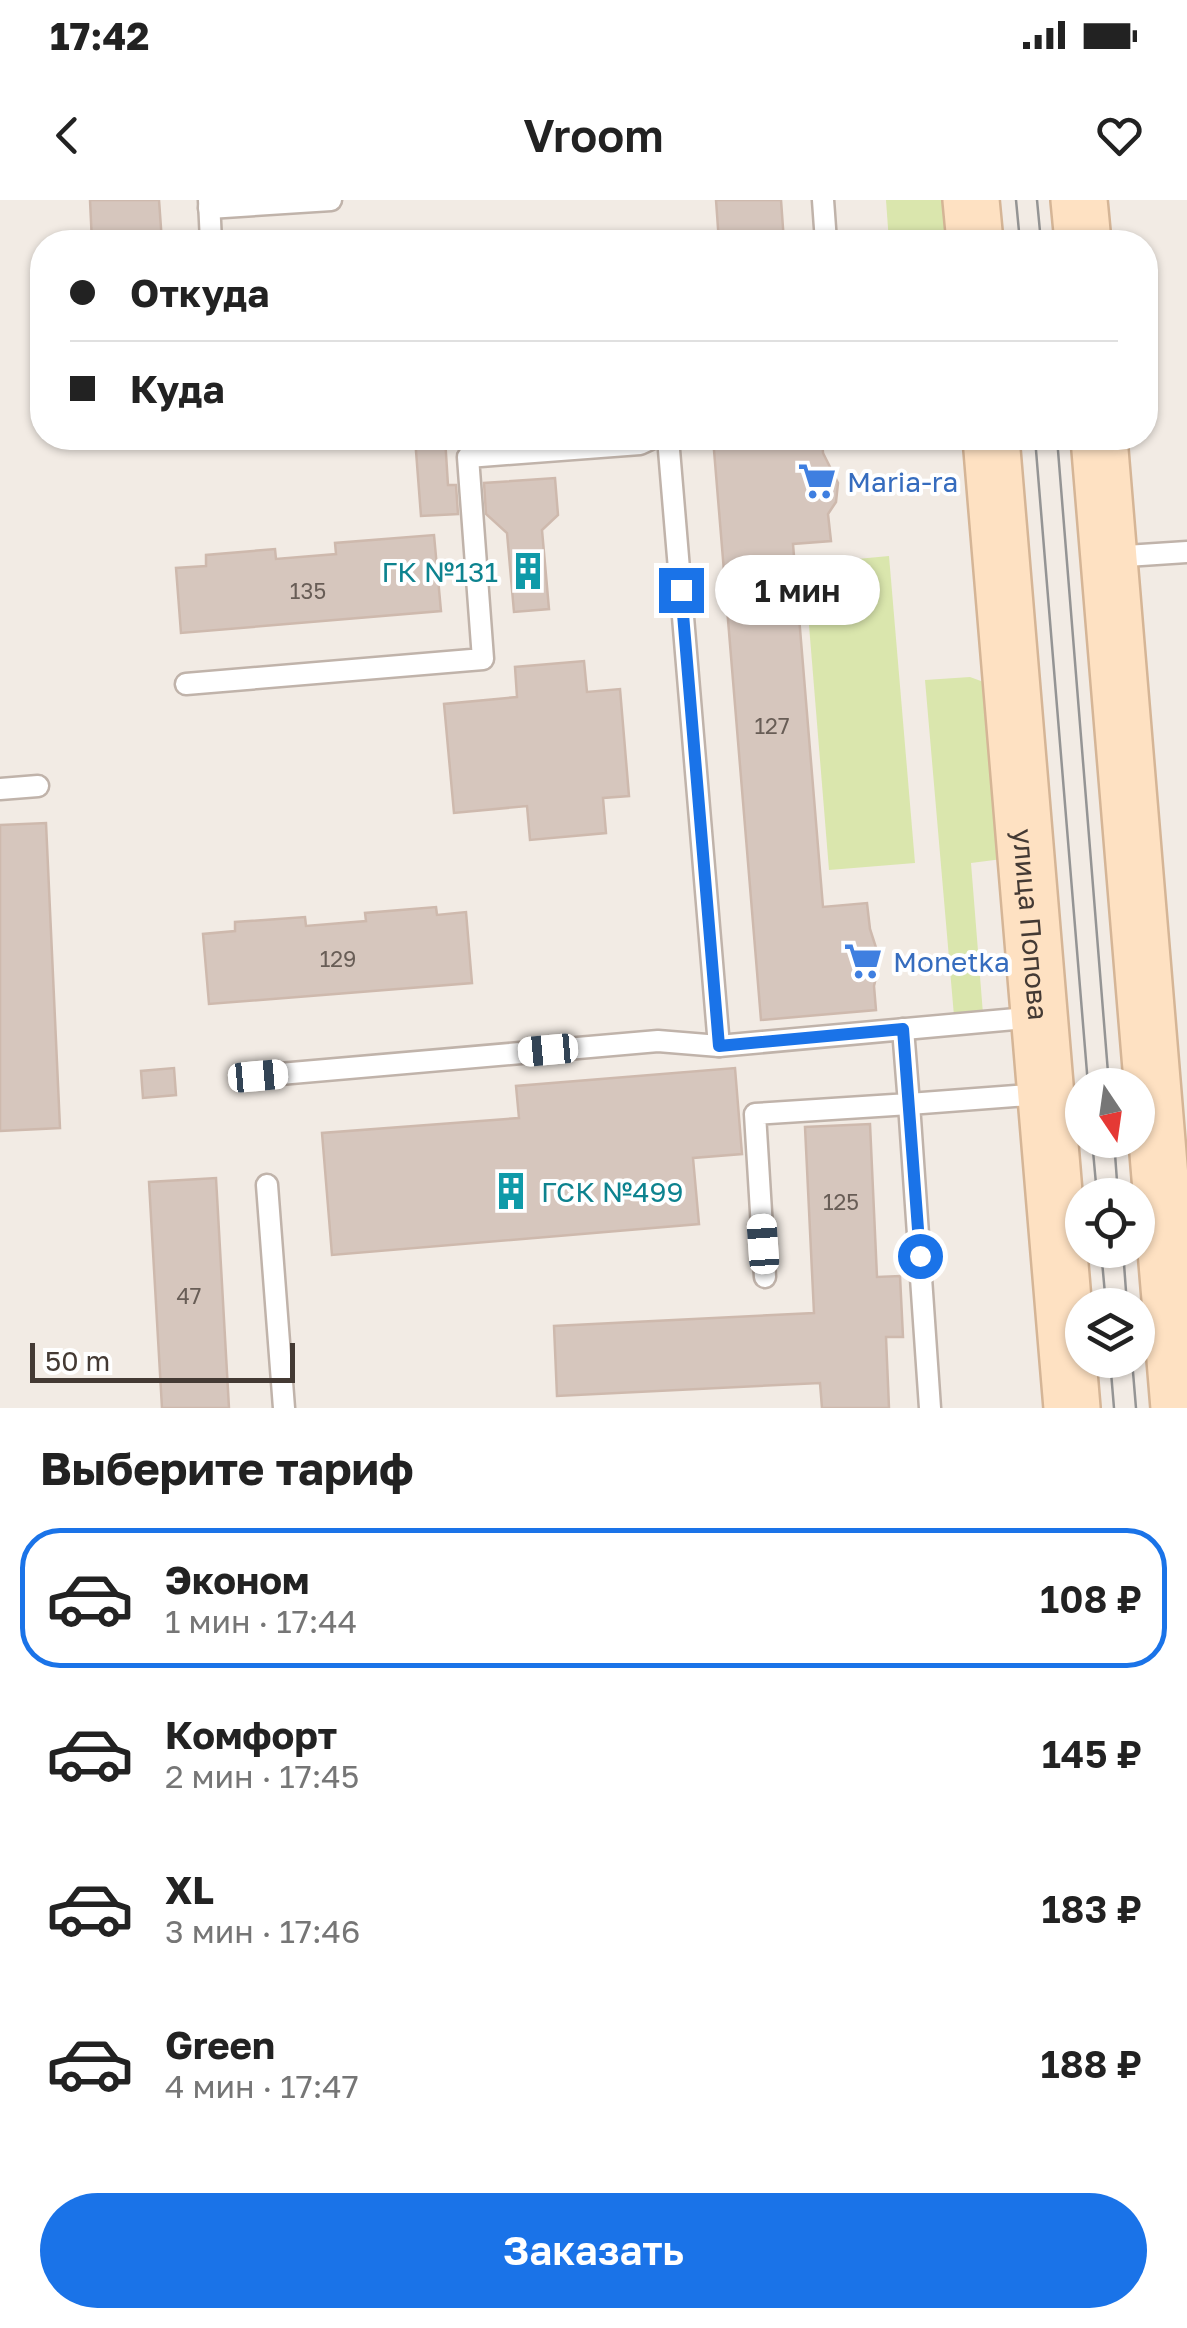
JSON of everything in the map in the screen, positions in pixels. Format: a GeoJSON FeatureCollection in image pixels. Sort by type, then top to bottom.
{"type":"FeatureCollection","features":[{"type":"Feature","properties":{"kind":"main road"},"geometry":{"type":"LineString","coordinates":[[972,200],[974,230]]}},
{"type":"Feature","properties":{"kind":"main road"},"geometry":{"type":"LineString","coordinates":[[1079,200],[1082,230]]}},
{"type":"Feature","properties":{"kind":"main road","name":"улица Попова"},"geometry":{"type":"LineString","coordinates":[[992,450],[1072,1408]]}},
{"type":"Feature","properties":{"kind":"main road"},"geometry":{"type":"LineString","coordinates":[[1100,450],[1162,1097],[1179,1408]]}},
{"type":"Feature","properties":{"kind":"lane"},"geometry":{"type":"LineString","coordinates":[[210,230],[209,204],[332,200]]}},
{"type":"Feature","properties":{"kind":"lane"},"geometry":{"type":"LineString","coordinates":[[823,200],[825,230]]}},
{"type":"Feature","properties":{"kind":"lane"},"geometry":{"type":"LineString","coordinates":[[186,684],[483,658],[468,457],[561,450]]}},
{"type":"Feature","properties":{"kind":"lane"},"geometry":{"type":"LineString","coordinates":[[669,450],[719,1046]]}},
{"type":"Feature","properties":{"kind":"lane"},"geometry":{"type":"LineString","coordinates":[[1110,558],[1187,552]]}},
{"type":"Feature","properties":{"kind":"lane"},"geometry":{"type":"LineString","coordinates":[[0,788],[38,786]]}},
{"type":"Feature","properties":{"kind":"lane"},"geometry":{"type":"LineString","coordinates":[[258,1076],[658,1041],[719,1046],[1039,1017]]}},
{"type":"Feature","properties":{"kind":"lane"},"geometry":{"type":"LineString","coordinates":[[903,1029],[930,1408]]}},
{"type":"Feature","properties":{"kind":"lane"},"geometry":{"type":"LineString","coordinates":[[765,1277],[754,1114],[1046,1093]]}},
{"type":"Feature","properties":{"kind":"lane"},"geometry":{"type":"LineString","coordinates":[[267,1185],[284,1408]]}},
{"type":"Feature","properties":{"kind":"green space"},"geometry":{"type":"Polygon","coordinates":[[[886,200],[957,200],[960,230],[888,230],[886,200]]]}},
{"type":"Feature","properties":{"kind":"green space"},"geometry":{"type":"Polygon","coordinates":[[[889,556],[915,863],[829,870],[804,564],[889,556]]]}},
{"type":"Feature","properties":{"kind":"green space"},"geometry":{"type":"Polygon","coordinates":[[[970,677],[989,684],[1010,858],[971,863],[983,1014],[954,1016],[925,680],[970,677]]]}},
{"type":"Feature","properties":{"kind":"building"},"geometry":{"type":"Polygon","coordinates":[[[90,200],[159,200],[161,230],[91,230],[90,200]]]}},
{"type":"Feature","properties":{"kind":"building"},"geometry":{"type":"Polygon","coordinates":[[[716,200],[781,200],[783,230],[718,230],[716,200]]]}},
{"type":"Feature","properties":{"kind":"building"},"geometry":{"type":"Polygon","coordinates":[[[416,450],[446,450],[448,485],[456,485],[458,514],[421,516],[416,450]]]}},
{"type":"Feature","properties":{"kind":"building"},"geometry":{"type":"Polygon","coordinates":[[[714,450],[823,450],[838,483],[836,502],[828,514],[831,541],[793,544],[823,907],[867,903],[880,960],[874,986],[876,1010],[761,1020],[714,450]]]}},
{"type":"Feature","properties":{"kind":"building","name":"ГК №131"},"geometry":{"type":"Polygon","coordinates":[[[555,478],[558,515],[542,530],[549,609],[514,612],[507,533],[486,514],[484,483],[555,478]]]}},
{"type":"Feature","properties":{"kind":"building"},"geometry":{"type":"Polygon","coordinates":[[[434,535],[441,611],[181,633],[176,568],[206,566],[206,555],[275,549],[276,559],[336,554],[335,543],[434,535]]]}},
{"type":"Feature","properties":{"kind":"building"},"geometry":{"type":"Polygon","coordinates":[[[584,661],[587,692],[620,689],[629,796],[603,798],[606,833],[530,840],[527,806],[454,813],[444,704],[517,697],[515,667],[584,661]]]}},
{"type":"Feature","properties":{"kind":"building"},"geometry":{"type":"Polygon","coordinates":[[[46,823],[60,1128],[0,1131],[0,825],[46,823]]]}},
{"type":"Feature","properties":{"kind":"building"},"geometry":{"type":"Polygon","coordinates":[[[436,907],[437,915],[466,912],[472,983],[209,1004],[203,934],[235,931],[235,922],[305,917],[306,926],[366,921],[365,913],[436,907]]]}},
{"type":"Feature","properties":{"kind":"building"},"geometry":{"type":"Polygon","coordinates":[[[174,1068],[176,1095],[143,1098],[141,1071],[174,1068]]]}},
{"type":"Feature","properties":{"kind":"building","name":"ГСК №499"},"geometry":{"type":"Polygon","coordinates":[[[735,1068],[742,1154],[693,1158],[699,1224],[332,1255],[322,1133],[519,1118],[516,1086],[735,1068]]]}},
{"type":"Feature","properties":{"kind":"building"},"geometry":{"type":"Polygon","coordinates":[[[870,1124],[877,1277],[900,1276],[903,1337],[886,1337],[889,1408],[822,1408],[820,1383],[557,1396],[554,1326],[814,1313],[805,1127],[870,1124]]]}},
{"type":"Feature","properties":{"kind":"building"},"geometry":{"type":"Polygon","coordinates":[[[216,1178],[229,1408],[162,1408],[149,1182],[216,1178]]]}},
{"type":"Feature","properties":{"kind":"tram line"},"geometry":{"type":"LineString","coordinates":[[1016,200],[1019,230]]}},
{"type":"Feature","properties":{"kind":"tram line"},"geometry":{"type":"LineString","coordinates":[[1037,200],[1040,230]]}},
{"type":"Feature","properties":{"kind":"tram line"},"geometry":{"type":"LineString","coordinates":[[1036,450],[1087,1068]]}},
{"type":"Feature","properties":{"kind":"tram line"},"geometry":{"type":"LineString","coordinates":[[1058,450],[1108,1068]]}},
{"type":"Feature","properties":{"kind":"tram line"},"geometry":{"type":"LineString","coordinates":[[1094,1158],[1095,1178]]}},
{"type":"Feature","properties":{"kind":"tram line"},"geometry":{"type":"LineString","coordinates":[[1115,1158],[1117,1178]]}},
{"type":"Feature","properties":{"kind":"tram line"},"geometry":{"type":"LineString","coordinates":[[1103,1268],[1104,1288]]}},
{"type":"Feature","properties":{"kind":"tram line"},"geometry":{"type":"LineString","coordinates":[[1124,1268],[1126,1288]]}},
{"type":"Feature","properties":{"kind":"tram line"},"geometry":{"type":"LineString","coordinates":[[1112,1378],[1114,1408]]}},
{"type":"Feature","properties":{"kind":"tram line"},"geometry":{"type":"LineString","coordinates":[[1134,1378],[1136,1408]]}},
{"type":"Feature","properties":{"kind":"place","name":"Maria-ra"},"geometry":{"type":"Point","coordinates":[817,481]}},
{"type":"Feature","properties":{"kind":"place","name":"ГК №131"},"geometry":{"type":"Point","coordinates":[528,571]}},
{"type":"Feature","properties":{"kind":"place","name":"Monetka"},"geometry":{"type":"Point","coordinates":[863,961]}},
{"type":"Feature","properties":{"kind":"place","name":"ГСК №499"},"geometry":{"type":"Point","coordinates":[511,1191]}},
{"type":"Feature","properties":{"kind":"route"},"geometry":{"type":"LineString","coordinates":[[681,590],[719,1046],[903,1029],[920,1256]]}}]}
